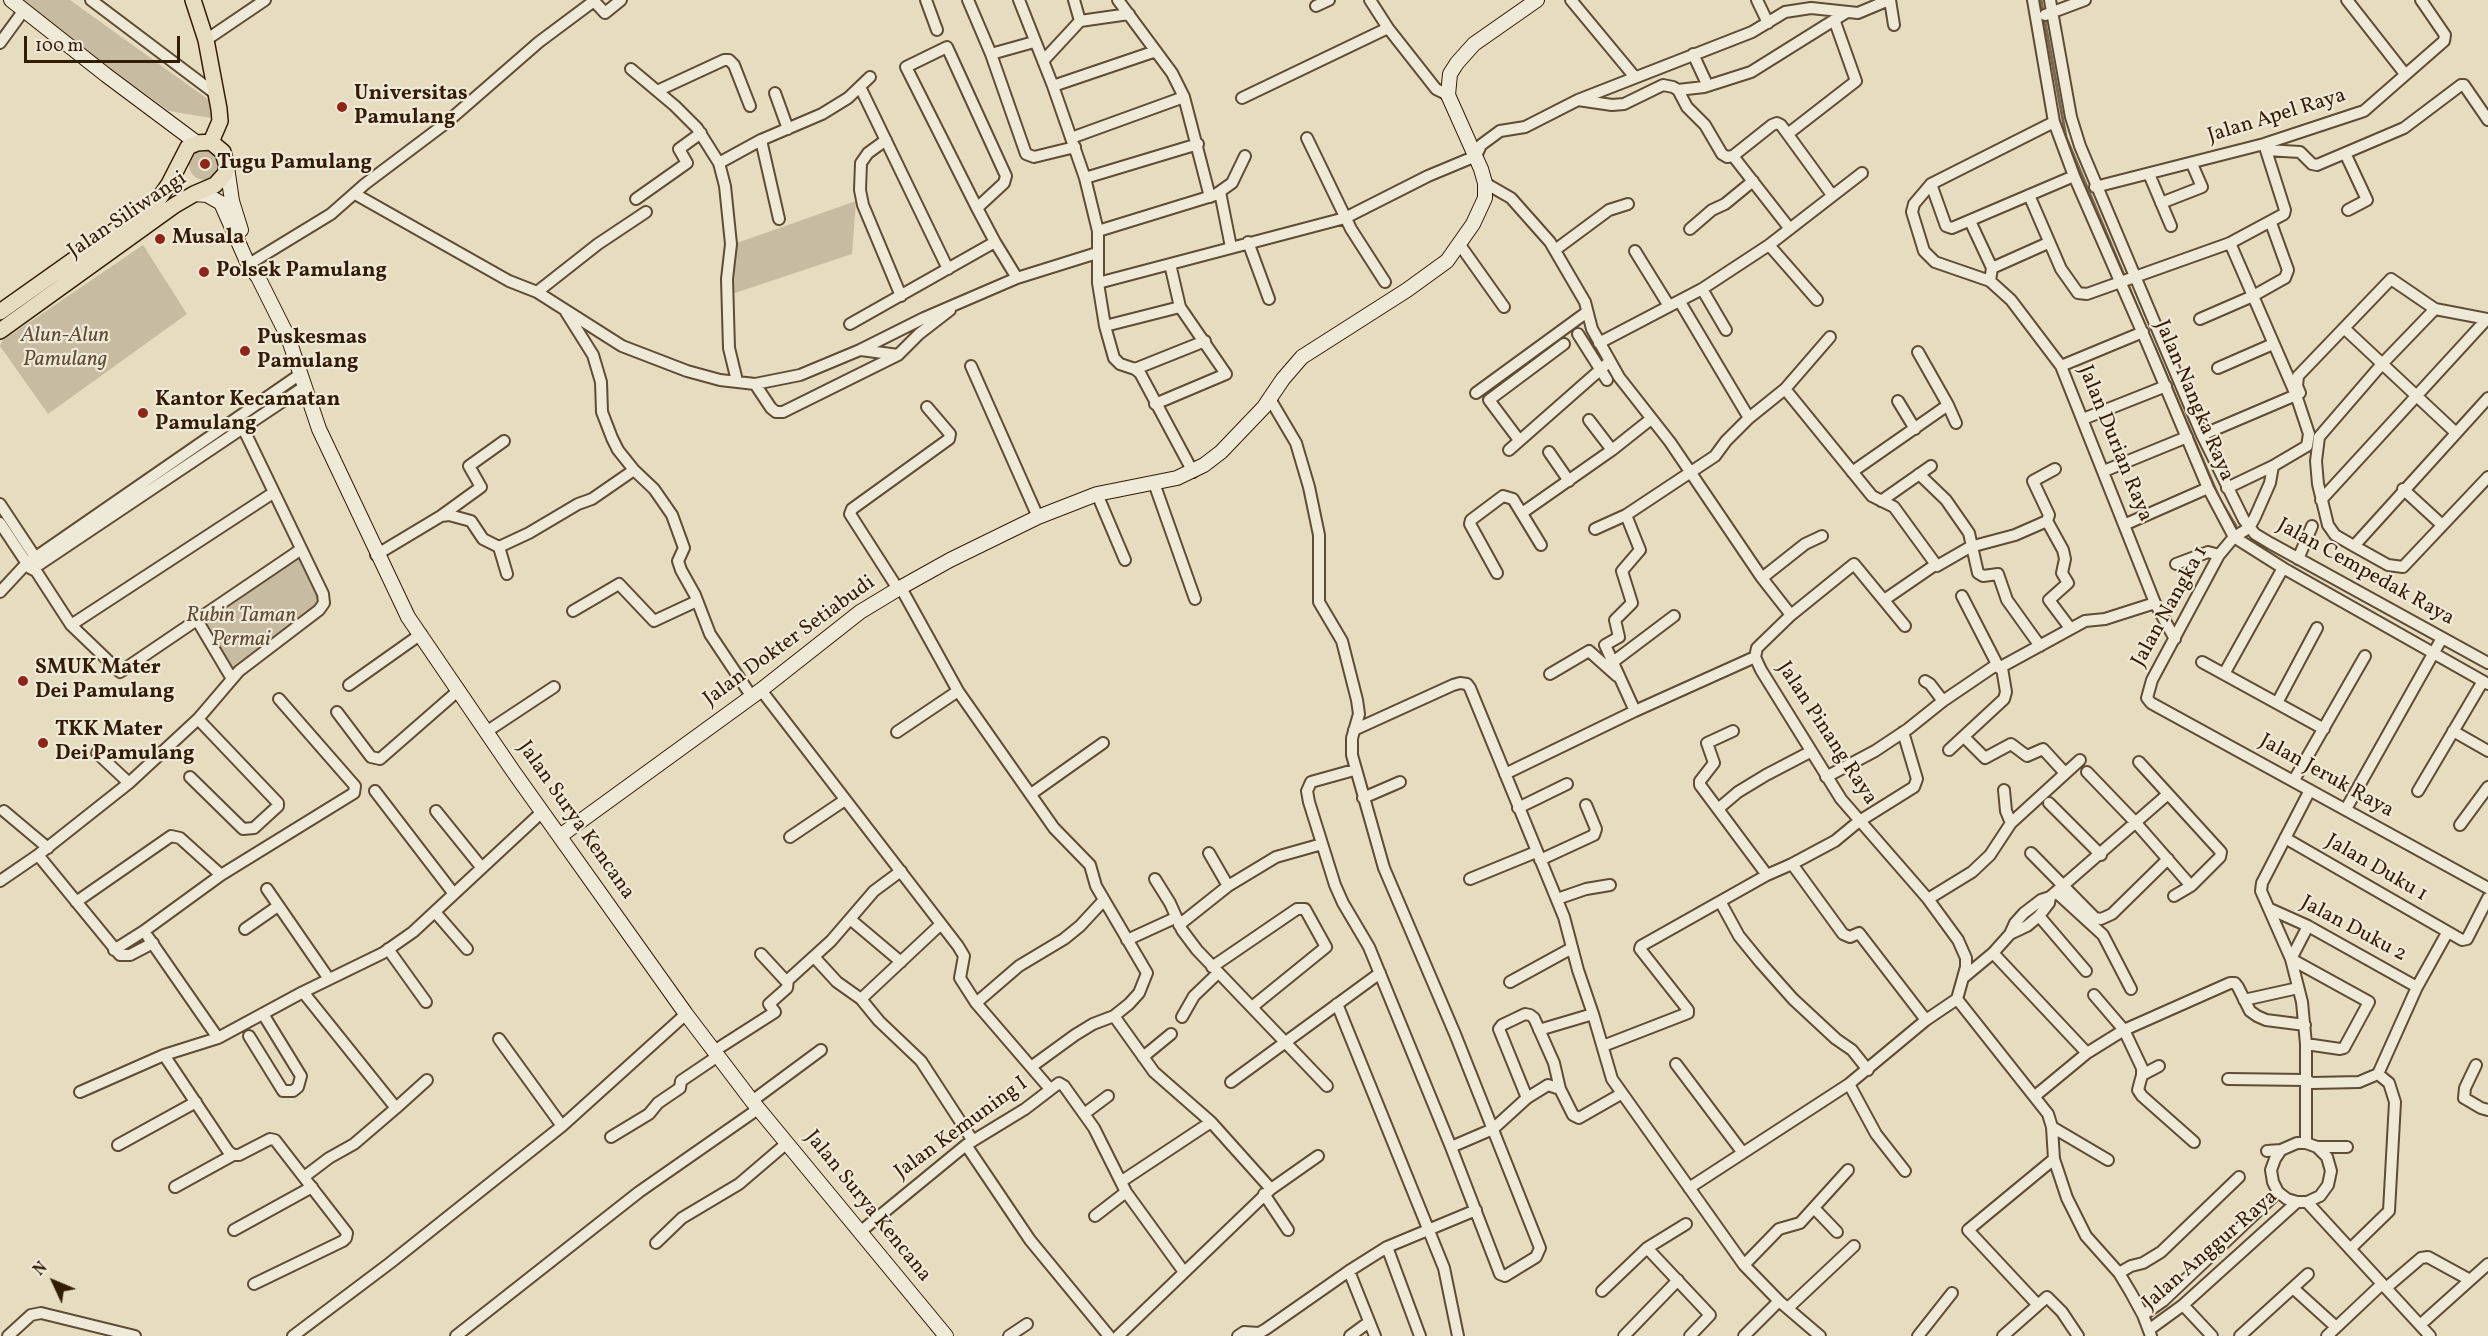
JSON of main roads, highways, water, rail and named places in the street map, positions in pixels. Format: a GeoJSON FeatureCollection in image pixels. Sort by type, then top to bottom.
{"type":"FeatureCollection","features":[{"type":"Feature","properties":{"kind":"main road"},"geometry":{"type":"LineString","coordinates":[[11,0],[106,75],[204,142],[224,152],[227,167]]}},
{"type":"Feature","properties":{"kind":"main road"},"geometry":{"type":"LineString","coordinates":[[194,0],[206,40],[220,121],[204,142]]}},
{"type":"Feature","properties":{"kind":"main road","name":"Jalan Dokter Setiabudi"},"geometry":{"type":"LineString","coordinates":[[560,836],[757,693],[860,612],[899,589],[950,560],[1038,517],[1097,494],[1154,483],[1193,472],[1221,452],[1272,402],[1283,379],[1302,357],[1422,280],[1447,261],[1482,208],[1485,198],[1485,183],[1476,156],[1448,95],[1450,74],[1474,44],[1538,0]]}},
{"type":"Feature","properties":{"kind":"main road","name":"Jalan Siliwangi"},"geometry":{"type":"LineString","coordinates":[[0,312],[158,200],[185,151],[204,142]]}},
{"type":"Feature","properties":{"kind":"main road","name":"Jalan Siliwangi"},"geometry":{"type":"LineString","coordinates":[[0,331],[165,212],[194,194],[216,185],[227,167]]}},
{"type":"Feature","properties":{"kind":"main road","name":"Jalan Surya Kencana"},"geometry":{"type":"LineString","coordinates":[[227,167],[238,223],[254,261],[258,277]]}},
{"type":"Feature","properties":{"kind":"main road","name":"Jalan Surya Kencana"},"geometry":{"type":"LineString","coordinates":[[194,194],[207,195],[221,203],[248,264],[258,277],[288,337],[319,429],[376,555],[408,617],[542,812],[686,1014],[755,1105],[946,1336]]}},
{"type":"Feature","properties":{"kind":"waterway"},"geometry":{"type":"LineString","coordinates":[[2041,0],[2066,137],[2147,330]]}},
{"type":"Feature","properties":{"kind":"waterway"},"geometry":{"type":"LineString","coordinates":[[2155,348],[2220,500],[2236,526]]}},
{"type":"Feature","properties":{"kind":"place","name":"Universitas Pamulang"},"geometry":{"type":"Point","coordinates":[342,107]}},
{"type":"Feature","properties":{"kind":"place","name":"Tugu Pamulang"},"geometry":{"type":"Point","coordinates":[205,164]}},
{"type":"Feature","properties":{"kind":"place","name":"Musala"},"geometry":{"type":"Point","coordinates":[160,239]}},
{"type":"Feature","properties":{"kind":"place","name":"Polsek Pamulang"},"geometry":{"type":"Point","coordinates":[204,272]}},
{"type":"Feature","properties":{"kind":"place","name":"Puskesmas Pamulang"},"geometry":{"type":"Point","coordinates":[245,351]}},
{"type":"Feature","properties":{"kind":"place","name":"Kantor Kecamatan Pamulang"},"geometry":{"type":"Point","coordinates":[143,413]}},
{"type":"Feature","properties":{"kind":"place","name":"SMUK Mater Dei Pamulang"},"geometry":{"type":"Point","coordinates":[23,681]}},
{"type":"Feature","properties":{"kind":"place","name":"TKK Mater Dei Pamulang"},"geometry":{"type":"Point","coordinates":[43,743]}},
{"type":"Feature","properties":{"kind":"park label","name":"Alun-Alun Pamulang"},"geometry":{"type":"Point","coordinates":[65,349]}},
{"type":"Feature","properties":{"kind":"park label","name":"Rubin Taman Permai"},"geometry":{"type":"Point","coordinates":[241,629]}}]}
